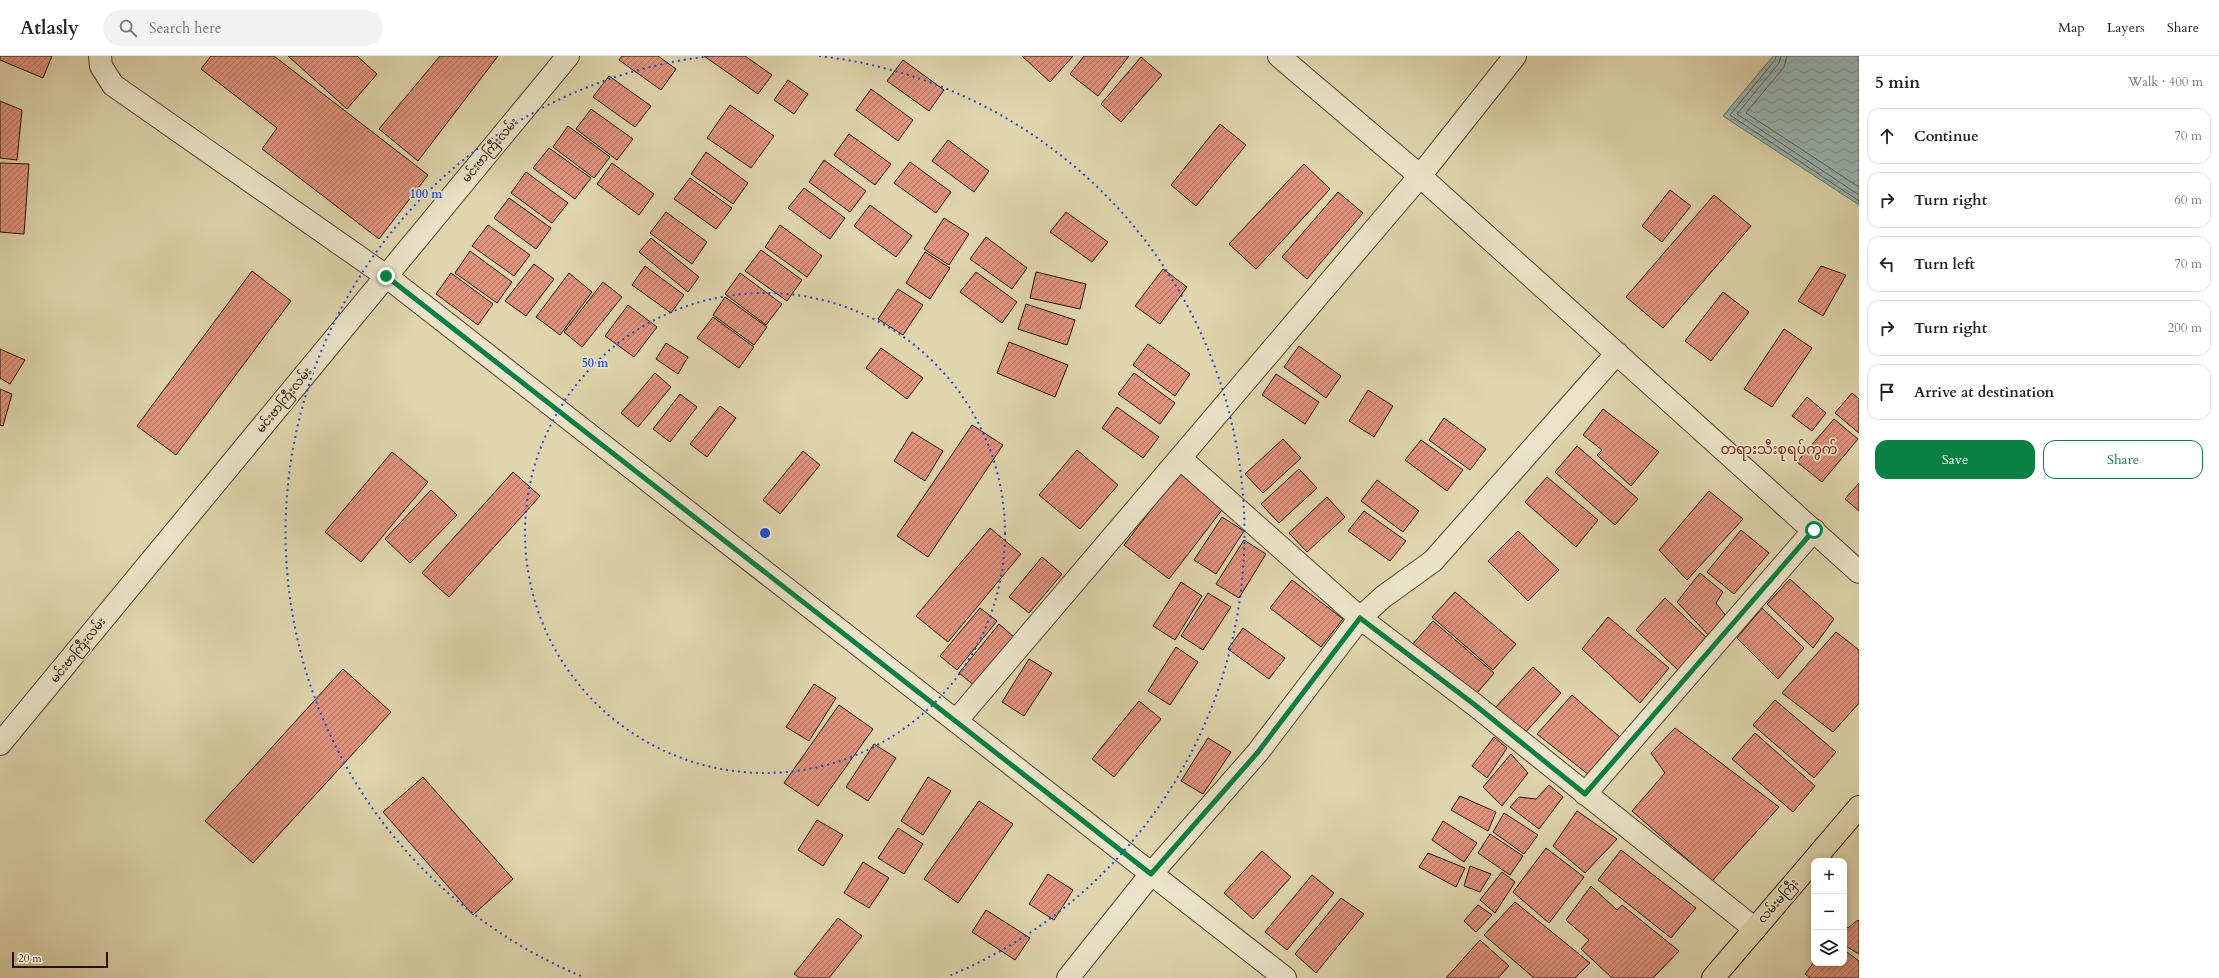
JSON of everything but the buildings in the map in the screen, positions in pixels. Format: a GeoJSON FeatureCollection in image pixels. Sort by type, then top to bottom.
{"type":"FeatureCollection","features":[{"type":"Feature","properties":{"kind":"main road","name":"လမ်းမကြီး"},"geometry":{"type":"LineString","coordinates":[[1713,978],[1859,807]]}},
{"type":"Feature","properties":{"kind":"street"},"geometry":{"type":"LineString","coordinates":[[100,56],[101,66],[113,85],[386,276],[1285,978]]}},
{"type":"Feature","properties":{"kind":"street","name":"မင်းဗာကြီးလမ်း"},"geometry":{"type":"LineString","coordinates":[[0,744],[568,56]]}},
{"type":"Feature","properties":{"kind":"street"},"geometry":{"type":"LineString","coordinates":[[1279,56],[1420,176],[1859,572]]}},
{"type":"Feature","properties":{"kind":"street"},"geometry":{"type":"LineString","coordinates":[[956,721],[1420,176],[1515,56]]}},
{"type":"Feature","properties":{"kind":"street"},"geometry":{"type":"LineString","coordinates":[[1068,978],[1151,874],[1258,752],[1360,618],[1383,597],[1434,560],[1617,353]]}},
{"type":"Feature","properties":{"kind":"street"},"geometry":{"type":"LineString","coordinates":[[1180,458],[1360,618],[1475,705],[1755,929]]}},
{"type":"Feature","properties":{"kind":"street"},"geometry":{"type":"LineString","coordinates":[[1585,794],[1814,530]]}},
{"type":"Feature","properties":{"kind":"water"},"geometry":{"type":"Polygon","coordinates":[[[1773,56],[1859,56],[1859,205],[1723,116],[1773,56]]]}},
{"type":"Feature","properties":{"kind":"district","name":"တရားသီးစုရပ်ကွက်"},"geometry":{"type":"Point","coordinates":[1779,449]}},
{"type":"Feature","properties":{"kind":"route"},"geometry":{"type":"LineString","coordinates":[[386,276],[1151,874],[1258,752],[1321,667],[1360,618],[1475,705],[1585,794],[1814,530]]}}]}
